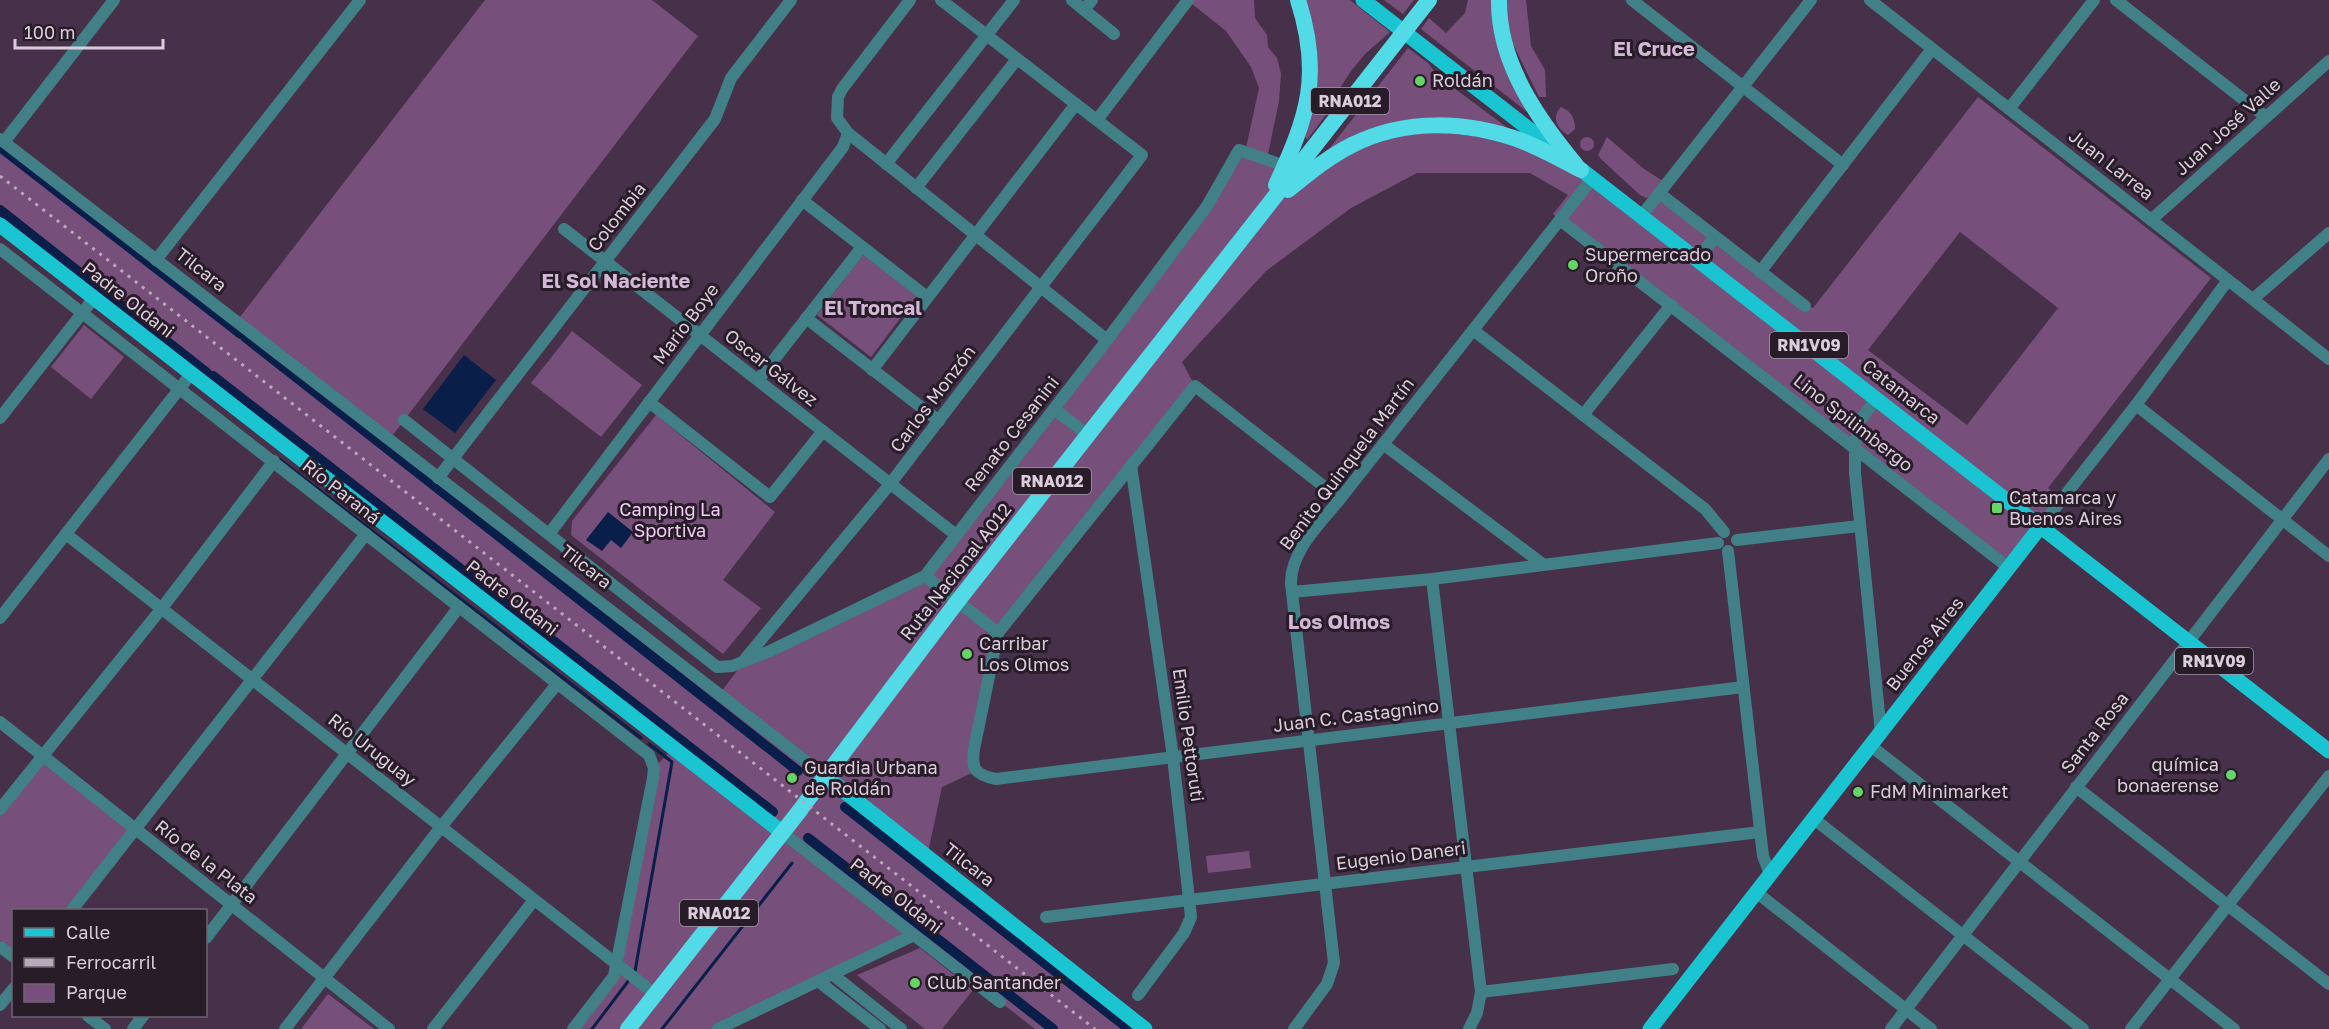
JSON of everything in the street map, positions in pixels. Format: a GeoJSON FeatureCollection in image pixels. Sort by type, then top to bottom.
{"type":"FeatureCollection","features":[{"type":"Feature","properties":{"kind":"highway"},"geometry":{"type":"LineString","coordinates":[[1264,210],[1296,169],[1308,104],[1311,77],[1304,19],[1298,0]]}},
{"type":"Feature","properties":{"kind":"highway","name":"RNA012"},"geometry":{"type":"LineString","coordinates":[[1296,169],[1429,0]]}},
{"type":"Feature","properties":{"kind":"highway"},"geometry":{"type":"LineString","coordinates":[[1499,0],[1503,34],[1524,92],[1558,143],[1586,174]]}},
{"type":"Feature","properties":{"kind":"highway"},"geometry":{"type":"LineString","coordinates":[[1264,210],[1296,169],[1373,136],[1404,128],[1437,125],[1463,126],[1494,132],[1525,142],[1586,174]]}},
{"type":"Feature","properties":{"kind":"highway","name":"Ruta Nacional A012"},"geometry":{"type":"LineString","coordinates":[[628,1029],[783,833],[957,602],[1264,210]]}},
{"type":"Feature","properties":{"kind":"main road","name":"Catamarca"},"geometry":{"type":"LineString","coordinates":[[1363,0],[2329,751]]}},
{"type":"Feature","properties":{"kind":"main road","name":"Padre Oldani"},"geometry":{"type":"LineString","coordinates":[[0,225],[783,833]]}},
{"type":"Feature","properties":{"kind":"main road","name":"Buenos Aires"},"geometry":{"type":"LineString","coordinates":[[1650,1029],[2041,526]]}},
{"type":"Feature","properties":{"kind":"main road","name":"Tilcara"},"geometry":{"type":"LineString","coordinates":[[825,776],[1145,1029]]}},
{"type":"Feature","properties":{"kind":"street"},"geometry":{"type":"LineString","coordinates":[[2,140],[114,0]]}},
{"type":"Feature","properties":{"kind":"street"},"geometry":{"type":"LineString","coordinates":[[156,260],[360,0]]}},
{"type":"Feature","properties":{"kind":"street","name":"Colombia"},"geometry":{"type":"LineString","coordinates":[[438,478],[716,119],[731,78],[791,0]]}},
{"type":"Feature","properties":{"kind":"street"},"geometry":{"type":"LineString","coordinates":[[910,0],[842,89],[836,107],[837,118],[848,133],[1107,340]]}},
{"type":"Feature","properties":{"kind":"street"},"geometry":{"type":"LineString","coordinates":[[941,0],[1096,120],[1188,0]]}},
{"type":"Feature","properties":{"kind":"street"},"geometry":{"type":"LineString","coordinates":[[886,164],[1014,0]]}},
{"type":"Feature","properties":{"kind":"street"},"geometry":{"type":"LineString","coordinates":[[1072,0],[1088,5],[1114,34]]}},
{"type":"Feature","properties":{"kind":"street"},"geometry":{"type":"LineString","coordinates":[[1632,0],[1843,165]]}},
{"type":"Feature","properties":{"kind":"street"},"geometry":{"type":"LineString","coordinates":[[1642,215],[1811,0]]}},
{"type":"Feature","properties":{"kind":"street","name":"Juan Larrea"},"geometry":{"type":"LineString","coordinates":[[1870,0],[2329,359]]}},
{"type":"Feature","properties":{"kind":"street"},"geometry":{"type":"LineString","coordinates":[[2008,109],[2094,0]]}},
{"type":"Feature","properties":{"kind":"street"},"geometry":{"type":"LineString","coordinates":[[2116,0],[2266,117]]}},
{"type":"Feature","properties":{"kind":"street"},"geometry":{"type":"LineString","coordinates":[[1760,272],[1932,49]]}},
{"type":"Feature","properties":{"kind":"street"},"geometry":{"type":"LineString","coordinates":[[916,188],[1017,59]]}},
{"type":"Feature","properties":{"kind":"street","name":"Juan José Valle"},"geometry":{"type":"LineString","coordinates":[[2151,220],[2329,61]]}},
{"type":"Feature","properties":{"kind":"street"},"geometry":{"type":"LineString","coordinates":[[872,369],[1076,104]]}},
{"type":"Feature","properties":{"kind":"street","name":"Carlos Monzón"},"geometry":{"type":"LineString","coordinates":[[744,660],[890,484],[1142,155],[1096,120]]}},
{"type":"Feature","properties":{"kind":"street","name":"Mario Boye"},"geometry":{"type":"LineString","coordinates":[[549,534],[843,147],[848,133]]}},
{"type":"Feature","properties":{"kind":"street","name":"Tilcara"},"geometry":{"type":"LineString","coordinates":[[2,140],[825,776]]}},
{"type":"Feature","properties":{"kind":"street","name":"Renato Cesanini"},"geometry":{"type":"LineString","coordinates":[[667,628],[717,667],[732,666],[770,651],[925,576],[1207,206],[1239,150],[1296,169]]}},
{"type":"Feature","properties":{"kind":"street","name":"Benito Quinquela Martín"},"geometry":{"type":"LineString","coordinates":[[1294,1029],[1328,984],[1333,970],[1334,955],[1292,592],[1291,575],[1296,558],[1560,220],[1586,174]]}},
{"type":"Feature","properties":{"kind":"street"},"geometry":{"type":"LineString","coordinates":[[1659,193],[1805,306]]}},
{"type":"Feature","properties":{"kind":"street"},"geometry":{"type":"LineString","coordinates":[[802,200],[927,297]]}},
{"type":"Feature","properties":{"kind":"street","name":"Lino Spilimbergo"},"geometry":{"type":"LineString","coordinates":[[1560,220],[2008,568]]}},
{"type":"Feature","properties":{"kind":"street","name":"Oscar Gálvez"},"geometry":{"type":"LineString","coordinates":[[564,229],[956,535]]}},
{"type":"Feature","properties":{"kind":"street"},"geometry":{"type":"LineString","coordinates":[[2253,299],[2329,233]]}},
{"type":"Feature","properties":{"kind":"street"},"geometry":{"type":"LineString","coordinates":[[1698,259],[1715,237]]}},
{"type":"Feature","properties":{"kind":"street"},"geometry":{"type":"LineString","coordinates":[[758,380],[862,247]]}},
{"type":"Feature","properties":{"kind":"street","name":"Río Paraná"},"geometry":{"type":"LineString","coordinates":[[0,249],[649,755],[654,768],[616,964]]}},
{"type":"Feature","properties":{"kind":"street","name":"Buenos Aires"},"geometry":{"type":"LineString","coordinates":[[2041,526],[2136,405],[2228,280]]}},
{"type":"Feature","properties":{"kind":"street"},"geometry":{"type":"LineString","coordinates":[[0,418],[94,298]]}},
{"type":"Feature","properties":{"kind":"street"},"geometry":{"type":"LineString","coordinates":[[1582,415],[1671,305]]}},
{"type":"Feature","properties":{"kind":"street"},"geometry":{"type":"LineString","coordinates":[[806,318],[939,421]]}},
{"type":"Feature","properties":{"kind":"street"},"geometry":{"type":"LineString","coordinates":[[1292,592],[1432,579],[1544,565],[1721,537],[1732,533],[1737,540],[1736,547],[1728,551],[1722,550],[1721,537],[1705,509],[1473,330]]}},
{"type":"Feature","properties":{"kind":"street"},"geometry":{"type":"LineString","coordinates":[[0,618],[190,374]]}},
{"type":"Feature","properties":{"kind":"street"},"geometry":{"type":"LineString","coordinates":[[925,576],[998,633],[1195,386],[1340,499]]}},
{"type":"Feature","properties":{"kind":"street"},"geometry":{"type":"LineString","coordinates":[[1877,399],[1859,422],[1855,447],[1855,472],[1858,526],[1881,733]]}},
{"type":"Feature","properties":{"kind":"street"},"geometry":{"type":"LineString","coordinates":[[649,402],[770,497],[823,431]]}},
{"type":"Feature","properties":{"kind":"street"},"geometry":{"type":"LineString","coordinates":[[2136,405],[2329,556]]}},
{"type":"Feature","properties":{"kind":"street"},"geometry":{"type":"LineString","coordinates":[[1054,409],[1088,435]]}},
{"type":"Feature","properties":{"kind":"street"},"geometry":{"type":"LineString","coordinates":[[404,420],[667,628],[654,645]]}},
{"type":"Feature","properties":{"kind":"street"},"geometry":{"type":"LineString","coordinates":[[1383,444],[1544,565]]}},
{"type":"Feature","properties":{"kind":"street","name":"Santa Rosa"},"geometry":{"type":"LineString","coordinates":[[1891,1029],[2329,459]]}},
{"type":"Feature","properties":{"kind":"street"},"geometry":{"type":"LineString","coordinates":[[0,809],[41,755],[162,608],[274,461]]}},
{"type":"Feature","properties":{"kind":"street","name":"Emilio Pettoruti"},"geometry":{"type":"LineString","coordinates":[[1131,465],[1173,757],[1191,917],[1184,933],[1138,995]]}},
{"type":"Feature","properties":{"kind":"street"},"geometry":{"type":"LineString","coordinates":[[1737,540],[1858,526]]}},
{"type":"Feature","properties":{"kind":"street","name":"Río Uruguay"},"geometry":{"type":"LineString","coordinates":[[66,534],[655,994]]}},
{"type":"Feature","properties":{"kind":"street"},"geometry":{"type":"LineString","coordinates":[[73,909],[366,534]]}},
{"type":"Feature","properties":{"kind":"street"},"geometry":{"type":"LineString","coordinates":[[1728,551],[1763,856],[1770,874]]}},
{"type":"Feature","properties":{"kind":"street"},"geometry":{"type":"LineString","coordinates":[[1432,579],[1481,992],[1477,1013],[1469,1029]]}},
{"type":"Feature","properties":{"kind":"street"},"geometry":{"type":"LineString","coordinates":[[207,937],[459,607]]}},
{"type":"Feature","properties":{"kind":"street","name":"Juan C. Castagnino"},"geometry":{"type":"LineString","coordinates":[[998,633],[972,761],[976,771],[985,777],[996,779],[1743,687]]}},
{"type":"Feature","properties":{"kind":"street"},"geometry":{"type":"LineString","coordinates":[[285,1029],[441,827],[557,684]]}},
{"type":"Feature","properties":{"kind":"street","name":"Río de la Plata"},"geometry":{"type":"LineString","coordinates":[[0,722],[389,1029]]}},
{"type":"Feature","properties":{"kind":"street"},"geometry":{"type":"LineString","coordinates":[[640,749],[651,730]]}},
{"type":"Feature","properties":{"kind":"street"},"geometry":{"type":"LineString","coordinates":[[1871,746],[2234,1029]]}},
{"type":"Feature","properties":{"kind":"street"},"geometry":{"type":"LineString","coordinates":[[2131,1029],[2329,776]]}},
{"type":"Feature","properties":{"kind":"street"},"geometry":{"type":"LineString","coordinates":[[2076,787],[2329,984]]}},
{"type":"Feature","properties":{"kind":"street"},"geometry":{"type":"LineString","coordinates":[[1814,819],[2083,1029]]}},
{"type":"Feature","properties":{"kind":"street","name":"Eugenio Daneri"},"geometry":{"type":"LineString","coordinates":[[1046,917],[1760,832]]}},
{"type":"Feature","properties":{"kind":"street","name":"Padre Oldani"},"geometry":{"type":"LineString","coordinates":[[783,833],[1000,1002]]}},
{"type":"Feature","properties":{"kind":"street"},"geometry":{"type":"LineString","coordinates":[[1756,892],[1931,1029]]}},
{"type":"Feature","properties":{"kind":"street"},"geometry":{"type":"LineString","coordinates":[[433,1029],[534,900]]}},
{"type":"Feature","properties":{"kind":"street"},"geometry":{"type":"LineString","coordinates":[[718,1029],[914,935]]}},
{"type":"Feature","properties":{"kind":"street"},"geometry":{"type":"LineString","coordinates":[[573,1029],[614,976],[616,964]]}},
{"type":"Feature","properties":{"kind":"street"},"geometry":{"type":"LineString","coordinates":[[1481,992],[1673,969]]}},
{"type":"Feature","properties":{"kind":"street"},"geometry":{"type":"LineString","coordinates":[[832,974],[901,1029]]}},
{"type":"Feature","properties":{"kind":"street"},"geometry":{"type":"LineString","coordinates":[[819,981],[880,1029]]}},
{"type":"Feature","properties":{"kind":"street"},"geometry":{"type":"LineString","coordinates":[[0,1005],[12,990]]}},
{"type":"Feature","properties":{"kind":"street"},"geometry":{"type":"LineString","coordinates":[[89,1017],[105,1029]]}},
{"type":"Feature","properties":{"kind":"street"},"geometry":{"type":"LineString","coordinates":[[132,1029],[142,1017]]}},
{"type":"Feature","properties":{"kind":"green space"},"geometry":{"type":"Polygon","coordinates":[[[485,0],[652,0],[698,36],[389,440],[719,695],[745,660],[925,576],[1107,340],[1239,150],[1309,173],[1404,128],[1525,142],[1641,215],[1659,193],[1805,306],[1813,308],[1978,97],[2211,278],[2048,488],[2062,500],[2009,568],[1553,214],[1568,195],[1530,173],[1417,173],[1351,208],[1266,271],[1182,362],[1195,386],[998,633],[976,771],[942,787],[927,857],[1145,1029],[1035,1029],[914,935],[718,1029],[573,1029],[614,976],[654,768],[673,748],[0,225],[0,139],[236,322],[485,0]],[[1960,232],[1868,350],[1967,425],[2058,308],[1960,232]]]}},
{"type":"Feature","properties":{"kind":"green space"},"geometry":{"type":"Polygon","coordinates":[[[1194,0],[1254,0],[1255,18],[1267,35],[1268,47],[1277,58],[1281,74],[1279,101],[1268,154],[1246,148],[1259,88],[1251,67],[1226,31],[1192,4],[1194,0]]]}},
{"type":"Feature","properties":{"kind":"green space"},"geometry":{"type":"Polygon","coordinates":[[[1305,0],[1350,0],[1390,32],[1365,54],[1351,71],[1334,97],[1332,107],[1307,140],[1304,134],[1305,0]]]}},
{"type":"Feature","properties":{"kind":"green space"},"geometry":{"type":"Polygon","coordinates":[[[1384,0],[1414,0],[1403,14],[1384,0]]]}},
{"type":"Feature","properties":{"kind":"green space"},"geometry":{"type":"Polygon","coordinates":[[[1468,0],[1494,0],[1530,114],[1421,29],[1429,18],[1446,33],[1465,13],[1468,0]]]}},
{"type":"Feature","properties":{"kind":"green space"},"geometry":{"type":"Polygon","coordinates":[[[1503,0],[1526,0],[1531,46],[1545,70],[1546,97],[1539,97],[1512,42],[1503,0]]]}},
{"type":"Feature","properties":{"kind":"green space"},"geometry":{"type":"Polygon","coordinates":[[[1408,48],[1428,63],[1438,76],[1509,129],[1446,120],[1329,153],[1329,149],[1408,48]]]}},
{"type":"Feature","properties":{"kind":"green space"},"geometry":{"type":"Polygon","coordinates":[[[1561,107],[1572,115],[1574,121],[1575,129],[1568,135],[1561,130],[1556,119],[1561,107]]]}},
{"type":"Feature","properties":{"kind":"green space"},"geometry":{"type":"Polygon","coordinates":[[[1587,137],[1592,139],[1594,144],[1592,149],[1587,151],[1582,149],[1580,144],[1582,139],[1587,137]]]}},
{"type":"Feature","properties":{"kind":"green space"},"geometry":{"type":"Polygon","coordinates":[[[1607,137],[1644,169],[1663,181],[1652,195],[1646,198],[1640,195],[1601,159],[1598,155],[1607,137]]]}},
{"type":"Feature","properties":{"kind":"green space"},"geometry":{"type":"Polygon","coordinates":[[[863,255],[917,296],[871,357],[817,315],[863,255]]]}},
{"type":"Feature","properties":{"kind":"green space"},"geometry":{"type":"Polygon","coordinates":[[[84,325],[124,357],[91,399],[51,367],[84,325]]]}},
{"type":"Feature","properties":{"kind":"green space"},"geometry":{"type":"Polygon","coordinates":[[[572,331],[642,385],[601,437],[531,383],[572,331]]]}},
{"type":"Feature","properties":{"kind":"green space","name":"Camping La Sportiva"},"geometry":{"type":"Polygon","coordinates":[[[656,415],[775,512],[723,580],[761,608],[723,654],[571,535],[572,521],[656,415]]]}},
{"type":"Feature","properties":{"kind":"green space"},"geometry":{"type":"Polygon","coordinates":[[[45,762],[130,831],[68,909],[12,909],[12,949],[0,940],[0,814],[45,762]]]}},
{"type":"Feature","properties":{"kind":"green space"},"geometry":{"type":"Polygon","coordinates":[[[1249,851],[1251,868],[1208,873],[1206,856],[1249,851]]]}},
{"type":"Feature","properties":{"kind":"green space","name":"Club Santander"},"geometry":{"type":"Polygon","coordinates":[[[920,948],[973,990],[942,1029],[925,1029],[857,975],[920,948]]]}},
{"type":"Feature","properties":{"kind":"green space"},"geometry":{"type":"Polygon","coordinates":[[[328,994],[374,1029],[301,1029],[328,994]]]}},
{"type":"Feature","properties":{"kind":"water"},"geometry":{"type":"Polygon","coordinates":[[[464,355],[496,380],[455,433],[423,409],[464,355]]]}},
{"type":"Feature","properties":{"kind":"water"},"geometry":{"type":"Polygon","coordinates":[[[608,512],[633,532],[621,548],[611,540],[602,551],[586,540],[608,512]]]}},
{"type":"Feature","properties":{"kind":"waterway"},"geometry":{"type":"LineString","coordinates":[[0,147],[241,334]]}},
{"type":"Feature","properties":{"kind":"waterway"},"geometry":{"type":"LineString","coordinates":[[0,210],[207,373]]}},
{"type":"Feature","properties":{"kind":"waterway"},"geometry":{"type":"LineString","coordinates":[[245,337],[798,771]]}},
{"type":"Feature","properties":{"kind":"waterway"},"geometry":{"type":"LineString","coordinates":[[213,376],[773,812]]}},
{"type":"Feature","properties":{"kind":"waterway"},"geometry":{"type":"LineString","coordinates":[[279,459],[641,738]]}},
{"type":"Feature","properties":{"kind":"waterway"},"geometry":{"type":"LineString","coordinates":[[635,971],[672,762],[649,744]]}},
{"type":"Feature","properties":{"kind":"waterway"},"geometry":{"type":"LineString","coordinates":[[845,807],[1129,1029]]}},
{"type":"Feature","properties":{"kind":"waterway"},"geometry":{"type":"LineString","coordinates":[[808,838],[1053,1029]]}},
{"type":"Feature","properties":{"kind":"waterway"},"geometry":{"type":"LineString","coordinates":[[662,1029],[792,863]]}},
{"type":"Feature","properties":{"kind":"waterway"},"geometry":{"type":"LineString","coordinates":[[592,1029],[629,980]]}},
{"type":"Feature","properties":{"kind":"railway"},"geometry":{"type":"LineString","coordinates":[[0,176],[1095,1029]]}},
{"type":"Feature","properties":{"kind":"place","name":"Roldán"},"geometry":{"type":"Point","coordinates":[1420,81]}},
{"type":"Feature","properties":{"kind":"place","name":"Supermercado Oroño"},"geometry":{"type":"Point","coordinates":[1573,265]}},
{"type":"Feature","properties":{"kind":"place","name":"Catamarca y Buenos Aires"},"geometry":{"type":"Point","coordinates":[1997,508]}},
{"type":"Feature","properties":{"kind":"place","name":"Carribar Los Olmos"},"geometry":{"type":"Point","coordinates":[967,654]}},
{"type":"Feature","properties":{"kind":"place","name":"química bonaerense"},"geometry":{"type":"Point","coordinates":[2231,775]}},
{"type":"Feature","properties":{"kind":"place","name":"Guardia Urbana de Roldán"},"geometry":{"type":"Point","coordinates":[792,778]}},
{"type":"Feature","properties":{"kind":"place","name":"FdM Minimarket"},"geometry":{"type":"Point","coordinates":[1858,792]}},
{"type":"Feature","properties":{"kind":"place","name":"Club Santander"},"geometry":{"type":"Point","coordinates":[915,983]}},
{"type":"Feature","properties":{"kind":"district","name":"El Cruce"},"geometry":{"type":"Point","coordinates":[1654,49]}},
{"type":"Feature","properties":{"kind":"district","name":"El Sol Naciente"},"geometry":{"type":"Point","coordinates":[616,281]}},
{"type":"Feature","properties":{"kind":"district","name":"El Troncal"},"geometry":{"type":"Point","coordinates":[873,308]}},
{"type":"Feature","properties":{"kind":"district","name":"Los Olmos"},"geometry":{"type":"Point","coordinates":[1339,622]}}]}
